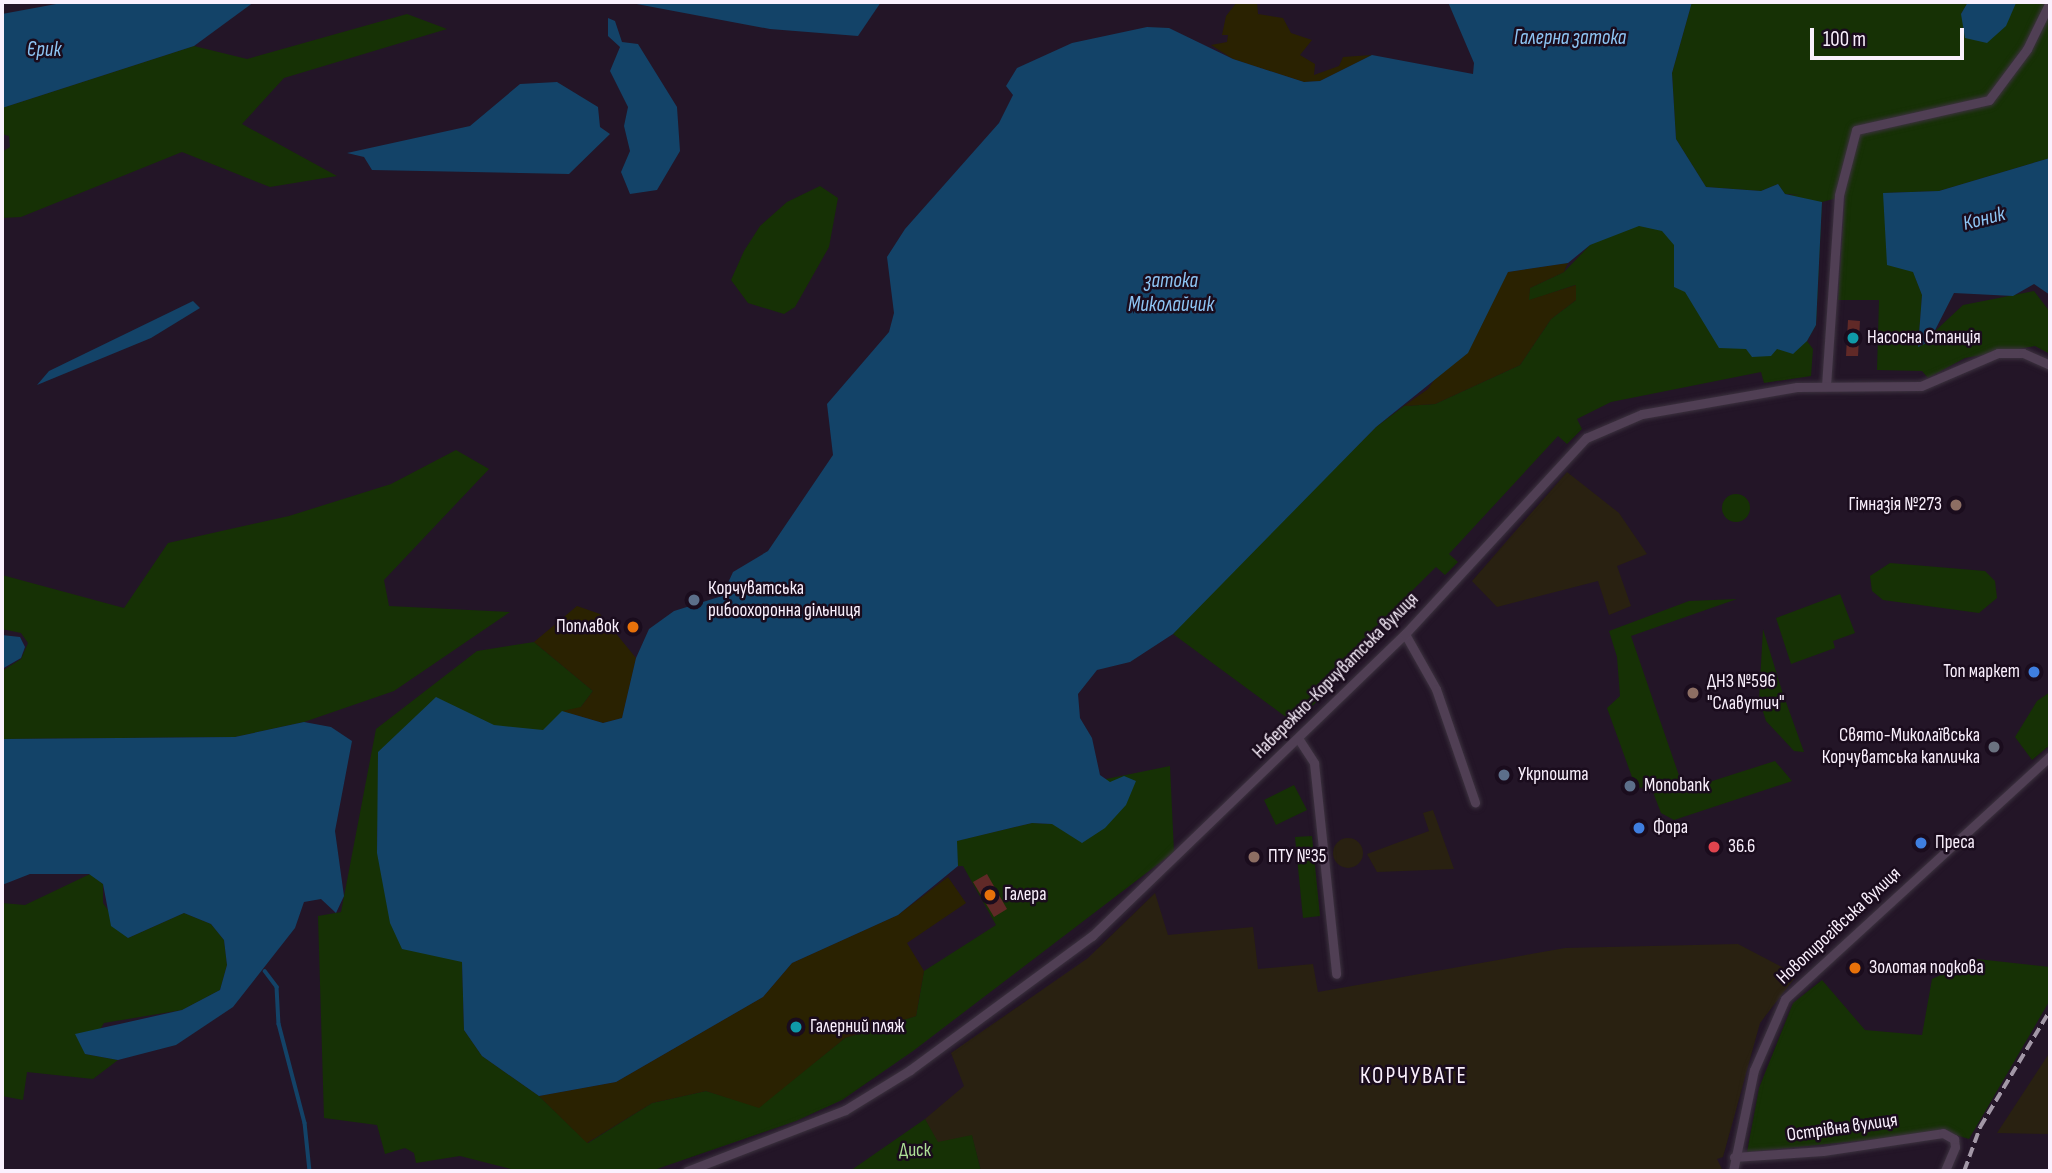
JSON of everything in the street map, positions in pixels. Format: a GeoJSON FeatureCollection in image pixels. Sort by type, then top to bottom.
{"type":"FeatureCollection","features":[{"type":"Feature","properties":{"kind":"street"},"geometry":{"type":"LineString","coordinates":[[1826,386],[1839,195],[1856,130],[1989,100],[2027,49],[2050,2]]}},
{"type":"Feature","properties":{"kind":"street","name":"Набережно-Корчуватська вулиця"},"geometry":{"type":"LineString","coordinates":[[687,1171],[845,1110],[910,1070],[1092,936],[1405,634],[1586,438],[1643,414],[1826,386],[1921,386],[2010,351],[2050,365]]}},
{"type":"Feature","properties":{"kind":"street"},"geometry":{"type":"LineString","coordinates":[[1405,634],[1436,689],[1475,802]]}},
{"type":"Feature","properties":{"kind":"street"},"geometry":{"type":"LineString","coordinates":[[1298,738],[1314,764],[1336,974]]}},
{"type":"Feature","properties":{"kind":"street","name":"Новопирогівська вулиця"},"geometry":{"type":"LineString","coordinates":[[1733,1171],[1754,1070],[1785,999],[2050,756]]}},
{"type":"Feature","properties":{"kind":"street","name":"Острівна вулиця"},"geometry":{"type":"LineString","coordinates":[[1734,1157],[1823,1152],[1938,1134],[1954,1139],[1945,1171]]}},
{"type":"Feature","properties":{"kind":"shaded area"},"geometry":{"type":"Polygon","coordinates":[[[1567,472],[1619,513],[1647,554],[1617,566],[1631,606],[1609,615],[1598,581],[1497,607],[1472,581],[1567,472]]]}},
{"type":"Feature","properties":{"kind":"shaded area"},"geometry":{"type":"Polygon","coordinates":[[[1433,810],[1454,869],[1377,872],[1367,854],[1429,831],[1423,813],[1433,810]]]}},
{"type":"Feature","properties":{"kind":"shaded area"},"geometry":{"type":"Polygon","coordinates":[[[1348,838],[1358,843],[1363,853],[1358,863],[1348,868],[1338,863],[1333,853],[1338,843],[1348,838]]]}},
{"type":"Feature","properties":{"kind":"shaded area"},"geometry":{"type":"Polygon","coordinates":[[[1155,893],[1168,935],[1253,927],[1258,969],[1313,964],[1318,992],[1565,948],[1738,944],[1797,975],[1760,1023],[1723,1157],[1717,1159],[1723,1171],[981,1171],[972,1136],[938,1148],[925,1119],[964,1086],[951,1053],[1088,958],[1155,893]]]}},
{"type":"Feature","properties":{"kind":"shaded area"},"geometry":{"type":"Polygon","coordinates":[[[2050,1052],[2050,1134],[1997,1133],[2050,1052]]]}},
{"type":"Feature","properties":{"kind":"green space"},"geometry":{"type":"Polygon","coordinates":[[[1692,2],[1968,2],[1961,14],[2015,2],[2050,2],[2050,158],[1939,191],[1884,193],[1922,295],[1918,347],[1963,305],[2034,291],[2050,312],[2050,354],[2035,346],[1965,358],[1928,378],[1922,371],[1877,370],[1879,300],[1838,300],[1845,196],[1822,202],[1816,325],[1807,341],[1813,349],[1811,376],[1764,383],[1761,372],[1611,402],[1577,419],[1582,429],[1567,444],[1558,436],[1449,554],[1458,562],[1445,575],[1436,567],[1315,687],[1323,696],[1294,723],[1173,634],[1211,592],[1376,427],[1404,406],[1435,404],[1520,365],[1551,319],[1576,300],[1575,285],[1528,301],[1530,288],[1564,272],[1590,245],[1660,204],[1800,194],[1785,194],[1778,184],[1761,191],[1706,187],[1676,139],[1672,73],[1692,2]]]}},
{"type":"Feature","properties":{"kind":"green space"},"geometry":{"type":"Polygon","coordinates":[[[407,14],[447,29],[284,78],[242,124],[337,176],[270,187],[182,152],[21,217],[2,218],[2,152],[10,147],[9,136],[2,134],[2,108],[194,46],[247,59],[407,14]]]}},
{"type":"Feature","properties":{"kind":"green space"},"geometry":{"type":"Polygon","coordinates":[[[820,186],[838,198],[829,247],[795,307],[784,314],[748,303],[731,280],[744,251],[760,226],[787,202],[820,186]]]}},
{"type":"Feature","properties":{"kind":"green space"},"geometry":{"type":"Polygon","coordinates":[[[456,450],[489,469],[384,580],[389,606],[510,612],[394,691],[304,722],[235,737],[2,739],[2,671],[21,659],[28,643],[21,633],[2,629],[2,575],[124,608],[168,543],[289,516],[391,484],[456,450]]]}},
{"type":"Feature","properties":{"kind":"green space"},"geometry":{"type":"Polygon","coordinates":[[[1736,494],[1746,498],[1750,508],[1746,518],[1736,522],[1726,518],[1722,508],[1726,498],[1736,494]]]}},
{"type":"Feature","properties":{"kind":"green space"},"geometry":{"type":"Polygon","coordinates":[[[1890,563],[1985,571],[1995,581],[1997,598],[1979,613],[1883,600],[1872,591],[1870,576],[1890,563]]]}},
{"type":"Feature","properties":{"kind":"green space"},"geometry":{"type":"Polygon","coordinates":[[[1840,594],[1855,633],[1833,641],[1835,648],[1791,664],[1776,618],[1840,594]]]}},
{"type":"Feature","properties":{"kind":"green space"},"geometry":{"type":"Polygon","coordinates":[[[1737,599],[1631,636],[1684,790],[1775,761],[1792,781],[1674,820],[1661,813],[1651,787],[1636,788],[1607,708],[1620,696],[1617,657],[1609,631],[1689,601],[1737,599]]]}},
{"type":"Feature","properties":{"kind":"green space"},"geometry":{"type":"Polygon","coordinates":[[[1763,629],[1804,752],[1794,751],[1766,721],[1759,699],[1763,629]]]}},
{"type":"Feature","properties":{"kind":"green space"},"geometry":{"type":"Polygon","coordinates":[[[534,642],[593,691],[581,707],[560,726],[389,790],[377,829],[377,853],[462,962],[464,1030],[482,1056],[539,1096],[588,1143],[652,1103],[706,1091],[759,1107],[845,1038],[916,1016],[924,971],[996,925],[963,866],[958,866],[956,841],[1032,823],[1052,824],[1106,779],[1170,766],[1174,852],[913,1051],[842,1100],[796,1121],[651,1171],[519,1171],[460,1156],[416,1163],[414,1153],[405,1148],[385,1154],[377,1125],[324,1118],[318,916],[341,912],[376,729],[477,651],[534,642]]]}},
{"type":"Feature","properties":{"kind":"green space"},"geometry":{"type":"Polygon","coordinates":[[[2050,692],[2050,745],[2032,760],[2015,737],[2037,701],[2050,692]]]}},
{"type":"Feature","properties":{"kind":"green space"},"geometry":{"type":"Polygon","coordinates":[[[1294,785],[1307,810],[1276,825],[1264,800],[1294,785]]]}},
{"type":"Feature","properties":{"kind":"green space"},"geometry":{"type":"Polygon","coordinates":[[[1312,836],[1320,916],[1303,918],[1295,837],[1312,836]]]}},
{"type":"Feature","properties":{"kind":"green space"},"geometry":{"type":"Polygon","coordinates":[[[90,874],[103,884],[103,903],[128,938],[184,913],[211,924],[224,940],[227,965],[220,990],[182,1010],[104,1023],[85,1054],[118,1060],[93,1079],[27,1072],[23,1100],[2,1096],[2,903],[25,905],[90,874]]]}},
{"type":"Feature","properties":{"kind":"green space"},"geometry":{"type":"Polygon","coordinates":[[[1977,959],[2050,967],[2050,1000],[1969,1139],[1946,1132],[1747,1152],[1759,1088],[1793,1003],[1822,980],[1865,1030],[1922,1035],[1932,979],[1977,959]]]}},
{"type":"Feature","properties":{"kind":"green space","name":"Диск"},"geometry":{"type":"Polygon","coordinates":[[[925,1119],[938,1142],[972,1135],[981,1171],[850,1171],[925,1119]]]}},
{"type":"Feature","properties":{"kind":"sand"},"geometry":{"type":"Polygon","coordinates":[[[1237,2],[1257,2],[1258,14],[1283,18],[1291,33],[1312,40],[1300,55],[1315,64],[1314,75],[1339,66],[1343,57],[1372,55],[1320,81],[1304,82],[1233,59],[1211,45],[1227,42],[1228,35],[1222,35],[1226,16],[1237,2]]]}},
{"type":"Feature","properties":{"kind":"sand"},"geometry":{"type":"Polygon","coordinates":[[[1568,263],[1564,272],[1530,288],[1529,300],[1576,285],[1576,300],[1551,319],[1520,365],[1435,404],[1404,406],[1428,389],[1508,272],[1568,263]]]}},
{"type":"Feature","properties":{"kind":"sand"},"geometry":{"type":"Polygon","coordinates":[[[577,606],[600,614],[636,658],[622,718],[603,723],[562,711],[581,707],[593,691],[534,642],[577,606]]]}},
{"type":"Feature","properties":{"kind":"sand","name":"Галерний пляж"},"geometry":{"type":"Polygon","coordinates":[[[948,877],[966,903],[907,943],[924,971],[916,1016],[845,1038],[759,1108],[706,1091],[652,1103],[587,1143],[539,1096],[616,1082],[763,997],[792,963],[898,915],[948,877]]]}},
{"type":"Feature","properties":{"kind":"water","name":"Єрик"},"geometry":{"type":"Polygon","coordinates":[[[67,2],[254,2],[194,46],[2,108],[2,14],[67,2]]]}},
{"type":"Feature","properties":{"kind":"water"},"geometry":{"type":"Polygon","coordinates":[[[626,2],[881,2],[858,36],[770,29],[626,2]]]}},
{"type":"Feature","properties":{"kind":"water","name":"затока Миколайчик"},"geometry":{"type":"Polygon","coordinates":[[[1448,2],[1692,2],[1672,73],[1676,139],[1706,187],[1761,191],[1778,184],[1785,194],[1822,202],[1816,325],[1807,341],[1793,354],[1777,349],[1771,356],[1752,357],[1746,349],[1719,348],[1685,292],[1674,287],[1674,245],[1662,231],[1639,226],[1590,245],[1568,263],[1508,272],[1468,353],[1376,427],[1173,634],[1130,662],[1097,670],[1078,694],[1080,718],[1092,738],[1100,775],[1110,782],[1124,776],[1136,781],[1126,805],[1105,828],[1082,843],[1052,824],[1032,823],[957,841],[958,866],[898,915],[792,963],[763,997],[616,1082],[539,1096],[482,1056],[464,1030],[462,962],[402,949],[390,923],[377,853],[378,752],[436,697],[494,725],[543,730],[562,711],[603,723],[622,718],[636,658],[649,629],[674,611],[722,596],[733,572],[768,551],[833,455],[827,404],[889,332],[894,313],[887,257],[905,229],[999,123],[1013,95],[1006,86],[1017,68],[1072,43],[1147,27],[1169,28],[1233,59],[1304,82],[1320,81],[1372,55],[1473,74],[1474,63],[1448,2]]]}},
{"type":"Feature","properties":{"kind":"water"},"geometry":{"type":"Polygon","coordinates":[[[1968,2],[2016,3],[2006,26],[1987,43],[1965,38],[1961,14],[1968,2]]]}},
{"type":"Feature","properties":{"kind":"water"},"geometry":{"type":"Polygon","coordinates":[[[608,18],[615,21],[622,42],[638,44],[677,107],[680,151],[657,190],[630,194],[621,172],[630,151],[624,126],[628,107],[610,71],[620,47],[608,36],[608,18]]]}},
{"type":"Feature","properties":{"kind":"water"},"geometry":{"type":"Polygon","coordinates":[[[557,82],[598,107],[600,127],[610,134],[569,174],[372,170],[364,157],[347,153],[470,126],[520,84],[557,82]]]}},
{"type":"Feature","properties":{"kind":"water","name":"Коник"},"geometry":{"type":"Polygon","coordinates":[[[2050,158],[2050,295],[2034,284],[2013,296],[1954,293],[1929,342],[1918,347],[1922,295],[1913,272],[1887,265],[1883,193],[1939,191],[2050,158]]]}},
{"type":"Feature","properties":{"kind":"water"},"geometry":{"type":"Polygon","coordinates":[[[193,301],[200,308],[151,338],[37,385],[49,371],[193,301]]]}},
{"type":"Feature","properties":{"kind":"water"},"geometry":{"type":"Polygon","coordinates":[[[2,635],[20,637],[25,647],[21,658],[2,669],[2,635]]]}},
{"type":"Feature","properties":{"kind":"water"},"geometry":{"type":"Polygon","coordinates":[[[304,722],[331,727],[352,741],[335,831],[344,896],[336,913],[321,899],[304,902],[295,928],[233,1007],[176,1045],[118,1060],[85,1054],[75,1034],[182,1010],[220,990],[227,965],[224,940],[211,924],[184,913],[128,938],[111,926],[103,884],[89,874],[30,874],[2,885],[2,739],[235,737],[304,722]]]}},
{"type":"Feature","properties":{"kind":"building","name":"Насосна Станція"},"geometry":{"type":"Polygon","coordinates":[[[1848,320],[1860,321],[1858,356],[1846,356],[1848,320]]]}},
{"type":"Feature","properties":{"kind":"building","name":"Галера"},"geometry":{"type":"Polygon","coordinates":[[[987,874],[1007,909],[994,917],[973,882],[987,874]]]}},
{"type":"Feature","properties":{"kind":"waterway"},"geometry":{"type":"LineString","coordinates":[[265,971],[277,987],[279,1024],[305,1123],[310,1171]]}},
{"type":"Feature","properties":{"kind":"railway"},"geometry":{"type":"LineString","coordinates":[[1964,1171],[1980,1127],[2050,1010]]}},
{"type":"Feature","properties":{"kind":"place","name":"Насосна Станція"},"geometry":{"type":"Point","coordinates":[1853,338]}},
{"type":"Feature","properties":{"kind":"place","name":"Гімназія №273"},"geometry":{"type":"Point","coordinates":[1956,505]}},
{"type":"Feature","properties":{"kind":"place","name":"Корчуватська рибоохоронна дільниця"},"geometry":{"type":"Point","coordinates":[694,600]}},
{"type":"Feature","properties":{"kind":"place","name":"Поплавок"},"geometry":{"type":"Point","coordinates":[633,627]}},
{"type":"Feature","properties":{"kind":"place","name":"Топ маркет"},"geometry":{"type":"Point","coordinates":[2034,672]}},
{"type":"Feature","properties":{"kind":"place","name":"ДНЗ №596 \"Славутич\""},"geometry":{"type":"Point","coordinates":[1693,693]}},
{"type":"Feature","properties":{"kind":"place","name":"Свято-Миколаївська Корчуватська капличка"},"geometry":{"type":"Point","coordinates":[1994,747]}},
{"type":"Feature","properties":{"kind":"place","name":"Укрпошта"},"geometry":{"type":"Point","coordinates":[1504,775]}},
{"type":"Feature","properties":{"kind":"place","name":"Monobank"},"geometry":{"type":"Point","coordinates":[1630,786]}},
{"type":"Feature","properties":{"kind":"place","name":"Фора"},"geometry":{"type":"Point","coordinates":[1639,828]}},
{"type":"Feature","properties":{"kind":"place","name":"Преса"},"geometry":{"type":"Point","coordinates":[1921,843]}},
{"type":"Feature","properties":{"kind":"place","name":"36.6"},"geometry":{"type":"Point","coordinates":[1714,847]}},
{"type":"Feature","properties":{"kind":"place","name":"ПТУ №35"},"geometry":{"type":"Point","coordinates":[1254,857]}},
{"type":"Feature","properties":{"kind":"place","name":"Галера"},"geometry":{"type":"Point","coordinates":[990,895]}},
{"type":"Feature","properties":{"kind":"place","name":"Золотая подкова"},"geometry":{"type":"Point","coordinates":[1855,968]}},
{"type":"Feature","properties":{"kind":"place","name":"Галерний пляж"},"geometry":{"type":"Point","coordinates":[796,1027]}},
{"type":"Feature","properties":{"kind":"district","name":"КОРЧУВАТЕ"},"geometry":{"type":"Point","coordinates":[1414,1076]}},
{"type":"Feature","properties":{"kind":"water label","name":"Галерна затока"},"geometry":{"type":"Point","coordinates":[1570,38]}}]}
